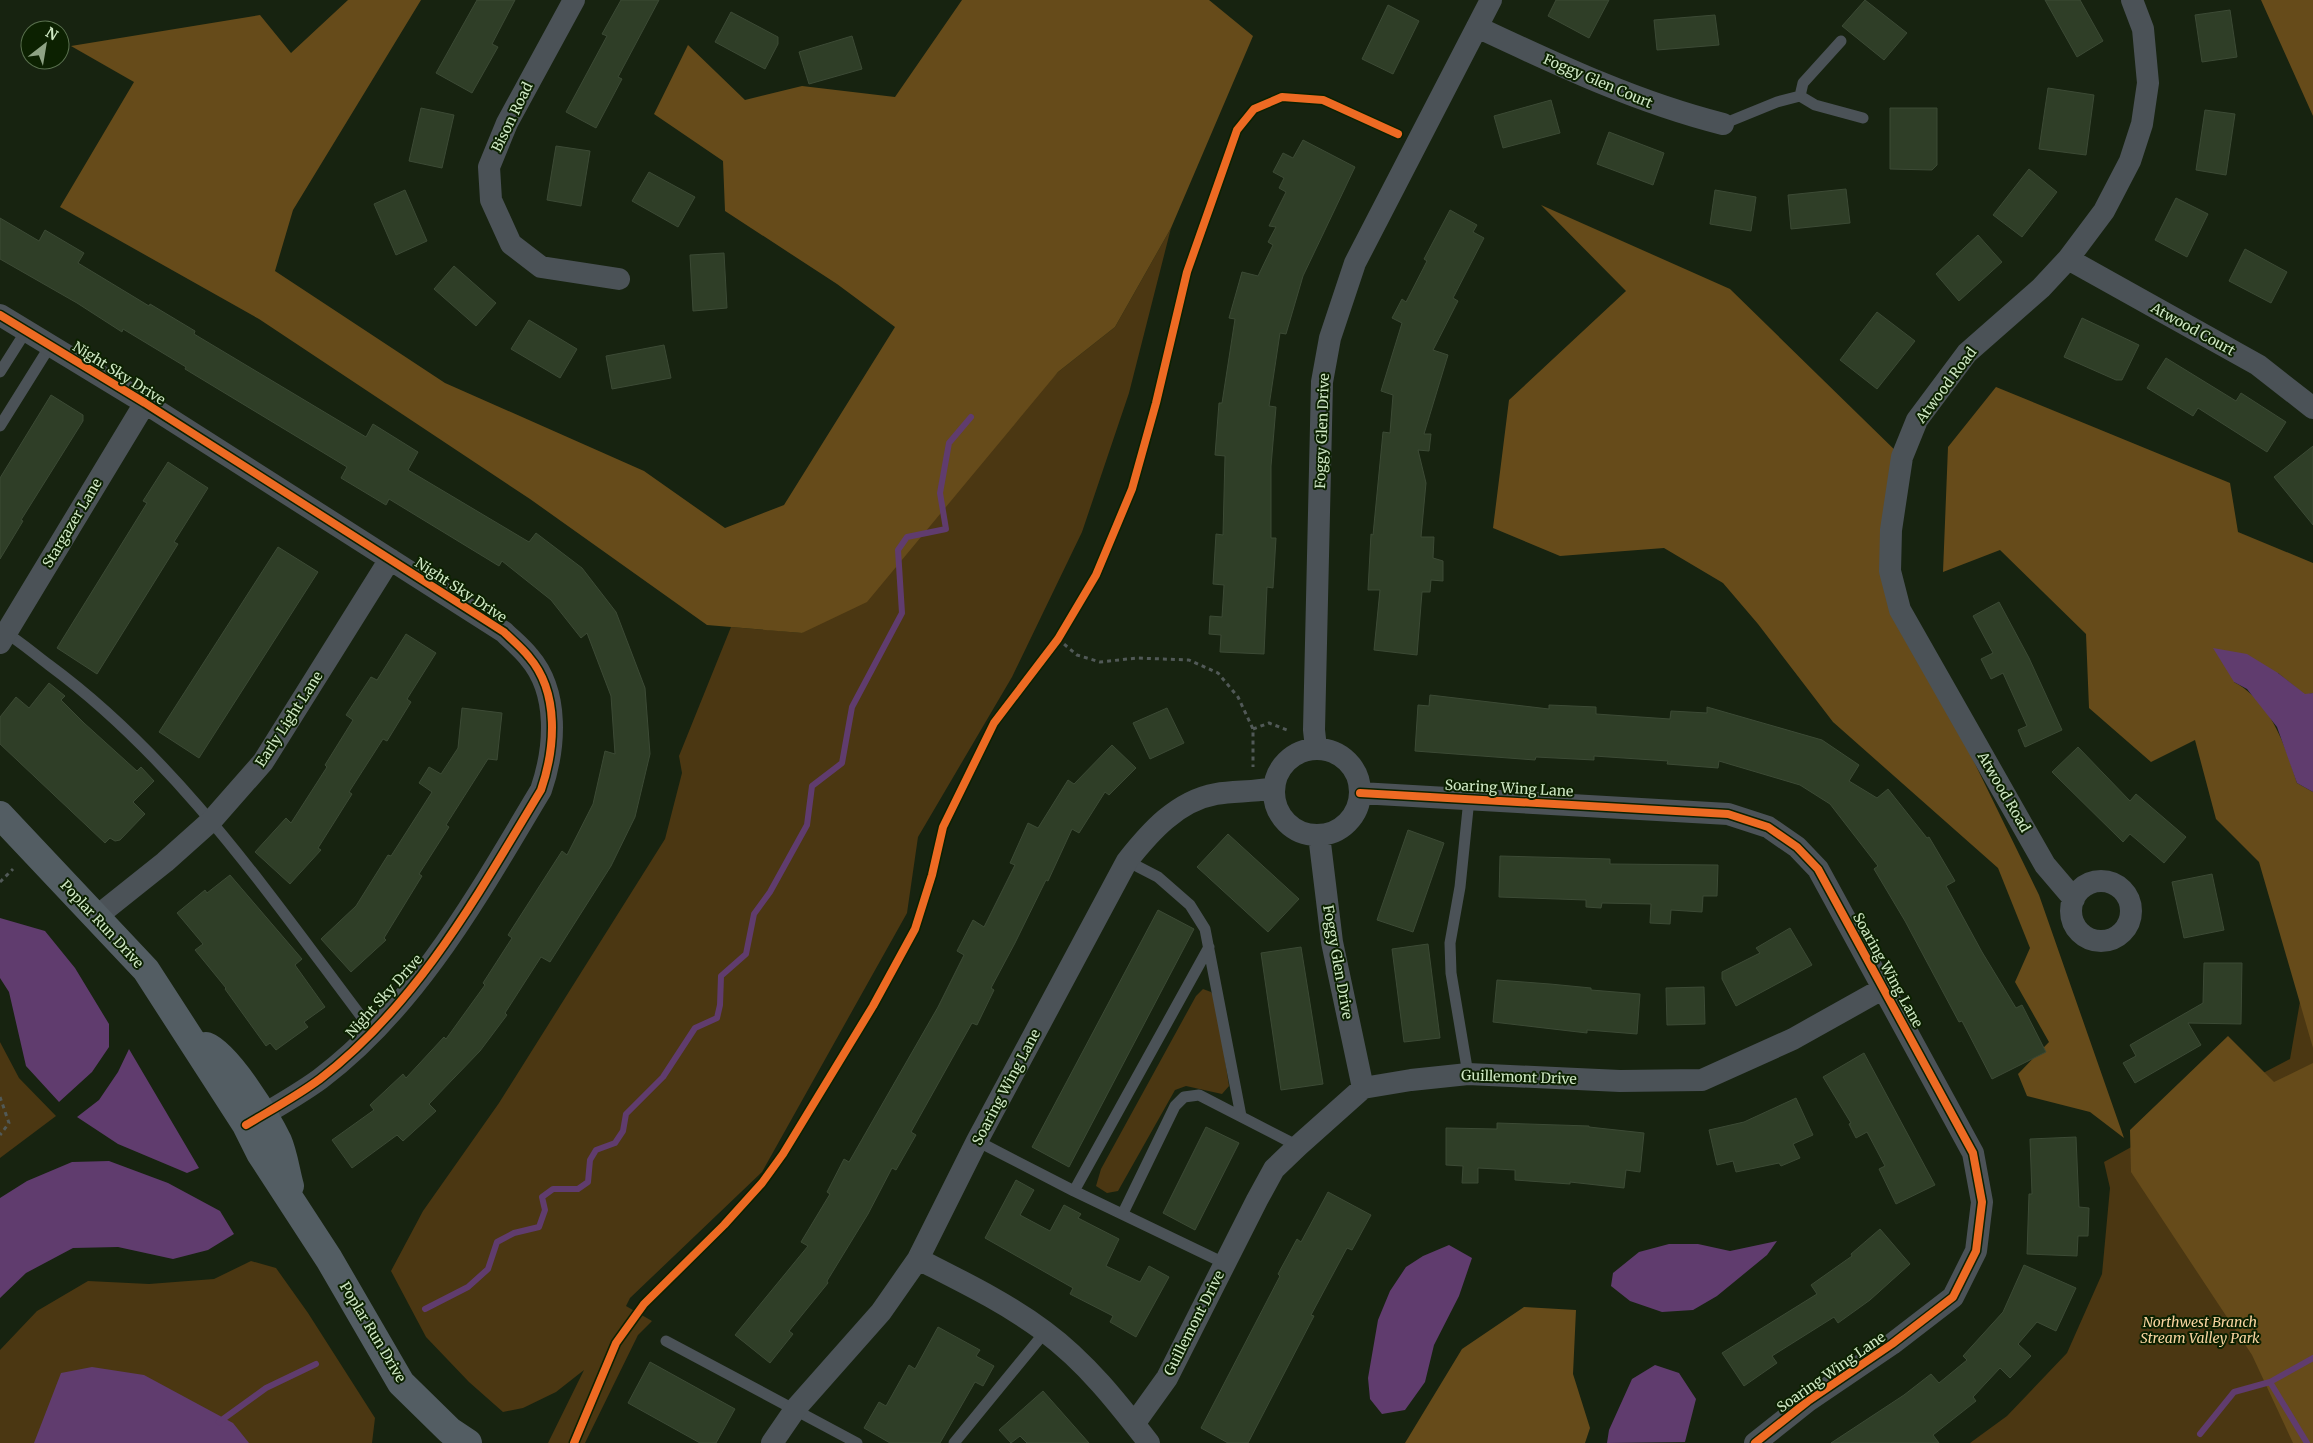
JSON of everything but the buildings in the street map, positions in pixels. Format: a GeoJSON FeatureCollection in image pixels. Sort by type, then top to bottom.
{"type":"FeatureCollection","features":[{"type":"Feature","properties":{"kind":"street","name":"Bison Road"},"geometry":{"type":"LineString","coordinates":[[574,0],[507,123],[489,167],[491,200],[511,244],[541,266],[619,279]]}},
{"type":"Feature","properties":{"kind":"street","name":"Foggy Glen Drive"},"geometry":{"type":"LineString","coordinates":[[1316,748],[1314,730],[1322,382],[1330,338],[1354,264],[1491,0]]}},
{"type":"Feature","properties":{"kind":"street","name":"Atwood Road"},"geometry":{"type":"LineString","coordinates":[[2074,899],[2045,865],[1900,610],[1890,571],[1891,530],[1902,457],[1917,420],[1967,353],[2041,288],[2068,259],[2104,211],[2130,161],[2142,124],[2148,84],[2142,29],[2132,0]]}},
{"type":"Feature","properties":{"kind":"street","name":"Foggy Glen Court"},"geometry":{"type":"LineString","coordinates":[[1477,27],[1593,81],[1674,112],[1723,124]]}},
{"type":"Feature","properties":{"kind":"street","name":"Atwood Court"},"geometry":{"type":"LineString","coordinates":[[2068,259],[2258,365],[2313,408]]}},
{"type":"Feature","properties":{"kind":"street","name":"Night Sky Drive"},"geometry":{"type":"LineString","coordinates":[[0,315],[145,403],[504,632],[530,658],[546,687],[551,715],[552,740],[549,766],[541,790],[440,952],[408,993],[373,1032],[321,1078],[255,1120]]}},
{"type":"Feature","properties":{"kind":"street","name":"Stargazer Lane"},"geometry":{"type":"LineString","coordinates":[[2,635],[145,403]]}},
{"type":"Feature","properties":{"kind":"street","name":"Early Light Lane"},"geometry":{"type":"LineString","coordinates":[[96,917],[165,862],[212,820],[263,762],[390,559]]}},
{"type":"Feature","properties":{"kind":"street"},"geometry":{"type":"LineString","coordinates":[[1316,748],[1330,750],[1342,756],[1352,767],[1358,779],[1360,793],[1358,806],[1352,817],[1343,826],[1332,832],[1320,834],[1305,833],[1292,827],[1282,816],[1275,803],[1274,788],[1277,776],[1287,760],[1303,750],[1316,748]]}},
{"type":"Feature","properties":{"kind":"street","name":"Soaring Wing Lane"},"geometry":{"type":"LineString","coordinates":[[772,1443],[796,1408],[881,1312],[918,1259],[977,1141],[1127,861],[1151,832],[1178,808],[1214,794],[1274,788]]}},
{"type":"Feature","properties":{"kind":"street","name":"Soaring Wing Lane"},"geometry":{"type":"LineString","coordinates":[[1360,793],[1728,814],[1768,826],[1797,847],[1818,869],[1973,1154],[1982,1202],[1976,1251],[1953,1297],[1892,1344],[1808,1402],[1755,1443]]}},
{"type":"Feature","properties":{"kind":"street","name":"Poplar Run Drive"},"geometry":{"type":"LineString","coordinates":[[0,815],[146,970],[192,1042],[210,1047],[234,1071],[255,1120],[279,1143],[295,1207],[329,1259],[401,1383],[450,1431],[468,1443]]}},
{"type":"Feature","properties":{"kind":"street","name":"Foggy Glen Drive"},"geometry":{"type":"LineString","coordinates":[[1320,834],[1332,942],[1363,1088]]}},
{"type":"Feature","properties":{"kind":"street","name":"Guillemont Drive"},"geometry":{"type":"LineString","coordinates":[[1134,1424],[1167,1378],[1224,1263],[1274,1169],[1363,1088],[1411,1080],[1468,1074],[1620,1081],[1702,1080],[1793,1039],[1884,988]]}},
{"type":"Feature","properties":{"kind":"street"},"geometry":{"type":"LineString","coordinates":[[918,1259],[988,1295],[1045,1332],[1092,1373],[1149,1443]]}},
{"type":"Feature","properties":{"kind":"lane"},"geometry":{"type":"LineString","coordinates":[[1800,96],[1803,83],[1841,41]]}},
{"type":"Feature","properties":{"kind":"lane"},"geometry":{"type":"LineString","coordinates":[[1723,124],[1778,102],[1800,96],[1815,105],[1863,118]]}},
{"type":"Feature","properties":{"kind":"lane"},"geometry":{"type":"LineString","coordinates":[[0,372],[26,331]]}},
{"type":"Feature","properties":{"kind":"lane"},"geometry":{"type":"LineString","coordinates":[[0,426],[50,346]]}},
{"type":"Feature","properties":{"kind":"lane"},"geometry":{"type":"LineString","coordinates":[[2,635],[82,689],[152,755],[212,820],[373,1032]]}},
{"type":"Feature","properties":{"kind":"lane"},"geometry":{"type":"LineString","coordinates":[[1468,1074],[1451,973],[1450,943],[1460,887],[1469,799]]}},
{"type":"Feature","properties":{"kind":"lane"},"geometry":{"type":"LineString","coordinates":[[1127,861],[1158,878],[1190,905],[1205,929],[1241,1116]]}},
{"type":"Feature","properties":{"kind":"lane"},"geometry":{"type":"LineString","coordinates":[[1074,1191],[1209,947]]}},
{"type":"Feature","properties":{"kind":"lane"},"geometry":{"type":"LineString","coordinates":[[1122,1213],[1175,1106],[1184,1096],[1199,1094],[1298,1146]]}},
{"type":"Feature","properties":{"kind":"lane"},"geometry":{"type":"LineString","coordinates":[[977,1141],[1074,1191],[1224,1263]]}},
{"type":"Feature","properties":{"kind":"lane"},"geometry":{"type":"LineString","coordinates":[[954,1443],[1045,1332]]}},
{"type":"Feature","properties":{"kind":"lane"},"geometry":{"type":"LineString","coordinates":[[666,1340],[796,1408],[857,1443]]}},
{"type":"Feature","properties":{"kind":"path"},"geometry":{"type":"LineString","coordinates":[[1052,646],[1063,631]]}},
{"type":"Feature","properties":{"kind":"path"},"geometry":{"type":"LineString","coordinates":[[1058,639],[1077,655],[1100,662],[1137,658],[1189,660],[1218,673],[1238,698],[1254,729],[1252,767]]}},
{"type":"Feature","properties":{"kind":"path"},"geometry":{"type":"LineString","coordinates":[[1254,729],[1269,723],[1287,730]]}},
{"type":"Feature","properties":{"kind":"path"},"geometry":{"type":"LineString","coordinates":[[0,882],[13,869]]}},
{"type":"Feature","properties":{"kind":"path"},"geometry":{"type":"LineString","coordinates":[[0,1097],[9,1123],[0,1135]]}},
{"type":"Feature","properties":{"kind":"green space"},"geometry":{"type":"Polygon","coordinates":[[[1171,228],[1129,393],[1082,532],[1012,677],[918,837],[907,913],[762,1172],[630,1298],[626,1306],[652,1321],[638,1335],[585,1443],[548,1443],[584,1370],[556,1392],[523,1408],[503,1412],[469,1382],[426,1337],[391,1271],[423,1211],[499,1103],[665,839],[682,773],[679,756],[731,627],[802,633],[1058,372],[1115,327],[1171,228]]]}},
{"type":"Feature","properties":{"kind":"green space","name":"Northwest Branch Stream Valley Park"},"geometry":{"type":"Polygon","coordinates":[[[2313,927],[2313,1443],[1970,1443],[2007,1416],[2067,1353],[2102,1274],[2110,1188],[2104,1162],[2157,1133],[2156,1129],[2290,1059],[2313,927]]]}},
{"type":"Feature","properties":{"kind":"green space"},"geometry":{"type":"Polygon","coordinates":[[[1203,989],[1211,992],[1216,1000],[1229,1086],[1222,1094],[1186,1086],[1175,1090],[1118,1191],[1107,1193],[1096,1186],[1101,1169],[1196,996],[1203,989]]]}},
{"type":"Feature","properties":{"kind":"green space"},"geometry":{"type":"Polygon","coordinates":[[[0,1042],[19,1078],[56,1116],[0,1158],[0,1042]]]}},
{"type":"Feature","properties":{"kind":"green space"},"geometry":{"type":"Polygon","coordinates":[[[251,1261],[276,1268],[308,1313],[375,1418],[372,1443],[0,1443],[0,1350],[37,1311],[88,1281],[149,1284],[214,1279],[251,1261]]]}},
{"type":"Feature","properties":{"kind":"shaded area"},"geometry":{"type":"Polygon","coordinates":[[[348,0],[421,0],[293,210],[275,271],[445,383],[644,471],[725,528],[784,505],[895,327],[837,284],[725,211],[723,161],[654,114],[688,45],[745,100],[802,86],[895,97],[962,0],[1209,0],[1253,36],[1171,228],[1115,327],[1058,372],[867,602],[802,633],[707,625],[530,499],[259,319],[60,207],[134,82],[71,46],[260,15],[291,53],[348,0]]]}},
{"type":"Feature","properties":{"kind":"shaded area"},"geometry":{"type":"Polygon","coordinates":[[[2261,0],[2313,0],[2313,116],[2261,0]]]}},
{"type":"Feature","properties":{"kind":"shaded area"},"geometry":{"type":"Polygon","coordinates":[[[1541,205],[1730,289],[1902,457],[1900,610],[2039,895],[2124,1138],[2090,1112],[2027,1096],[2018,1074],[2049,1042],[2015,982],[2030,948],[1998,868],[1833,722],[1758,624],[1723,583],[1664,548],[1560,556],[1493,528],[1509,400],[1626,291],[1541,205]]]}},
{"type":"Feature","properties":{"kind":"shaded area"},"geometry":{"type":"Polygon","coordinates":[[[1996,387],[2230,483],[2238,532],[2313,563],[2313,693],[2305,695],[2278,673],[2234,682],[2258,701],[2267,713],[2282,740],[2297,783],[2313,792],[2313,1048],[2259,862],[2216,819],[2195,740],[2151,762],[2089,708],[2086,634],[2000,550],[1943,572],[1948,447],[1996,387]]]}},
{"type":"Feature","properties":{"kind":"shaded area"},"geometry":{"type":"Polygon","coordinates":[[[2213,648],[2247,654],[2278,673],[2305,694],[2313,693],[2313,792],[2297,783],[2277,727],[2247,689],[2234,682],[2213,648]]]}},
{"type":"Feature","properties":{"kind":"shaded area"},"geometry":{"type":"Polygon","coordinates":[[[0,918],[45,931],[75,968],[109,1024],[109,1047],[92,1072],[59,1102],[26,1066],[9,992],[0,978],[0,918]]]}},
{"type":"Feature","properties":{"kind":"shaded area"},"geometry":{"type":"Polygon","coordinates":[[[2228,1036],[2274,1082],[2313,1063],[2313,1443],[2293,1443],[2252,1355],[2131,1172],[2130,1130],[2228,1036]]]}},
{"type":"Feature","properties":{"kind":"shaded area"},"geometry":{"type":"Polygon","coordinates":[[[129,1049],[199,1168],[187,1173],[118,1144],[77,1117],[99,1100],[118,1072],[129,1049]]]}},
{"type":"Feature","properties":{"kind":"shaded area"},"geometry":{"type":"Polygon","coordinates":[[[109,1161],[168,1183],[220,1211],[234,1234],[208,1250],[173,1259],[118,1247],[73,1248],[26,1273],[0,1298],[0,1198],[27,1181],[72,1162],[109,1161]]]}},
{"type":"Feature","properties":{"kind":"shaded area"},"geometry":{"type":"Polygon","coordinates":[[[1777,1241],[1767,1255],[1717,1296],[1693,1310],[1662,1312],[1630,1301],[1611,1286],[1613,1273],[1639,1252],[1669,1244],[1698,1244],[1730,1251],[1777,1241]]]}},
{"type":"Feature","properties":{"kind":"shaded area"},"geometry":{"type":"Polygon","coordinates":[[[1449,1245],[1472,1258],[1459,1296],[1434,1345],[1425,1382],[1405,1410],[1382,1414],[1370,1399],[1368,1378],[1378,1320],[1390,1291],[1406,1267],[1423,1256],[1449,1245]]]}},
{"type":"Feature","properties":{"kind":"shaded area"},"geometry":{"type":"Polygon","coordinates":[[[1524,1307],[1576,1310],[1573,1374],[1590,1428],[1585,1443],[1405,1443],[1462,1349],[1524,1307]]]}},
{"type":"Feature","properties":{"kind":"shaded area"},"geometry":{"type":"Polygon","coordinates":[[[1655,1365],[1679,1373],[1696,1399],[1685,1442],[1607,1443],[1609,1430],[1632,1379],[1655,1365]]]}},
{"type":"Feature","properties":{"kind":"shaded area"},"geometry":{"type":"Polygon","coordinates":[[[92,1367],[144,1375],[233,1423],[249,1443],[34,1443],[61,1373],[92,1367]]]}},
{"type":"Feature","properties":{"kind":"waterway"},"geometry":{"type":"LineString","coordinates":[[425,1309],[468,1287],[488,1269],[497,1242],[514,1233],[539,1227],[545,1210],[542,1197],[553,1189],[578,1189],[588,1182],[590,1160],[596,1150],[615,1143],[623,1131],[626,1114],[663,1077],[695,1028],[717,1018],[720,1005],[721,976],[746,954],[754,914],[770,892],[807,825],[812,786],[842,763],[852,707],[902,613],[898,550],[907,537],[946,529],[940,493],[949,443],[971,417]]}},
{"type":"Feature","properties":{"kind":"waterway"},"geometry":{"type":"LineString","coordinates":[[2307,1443],[2270,1382],[2313,1358]]}},
{"type":"Feature","properties":{"kind":"waterway"},"geometry":{"type":"LineString","coordinates":[[219,1422],[266,1388],[316,1364]]}},
{"type":"Feature","properties":{"kind":"waterway"},"geometry":{"type":"LineString","coordinates":[[2200,1434],[2234,1392],[2270,1382]]}},
{"type":"Feature","properties":{"kind":"cycle path"},"geometry":{"type":"LineString","coordinates":[[574,1443],[616,1343],[644,1304],[724,1225],[762,1183],[783,1154],[873,1006],[915,929],[932,875],[943,827],[994,723],[1058,639],[1096,575],[1132,489],[1156,403],[1187,272],[1237,130],[1254,109],[1282,97],[1323,100],[1398,134]]}},
{"type":"Feature","properties":{"kind":"cycle path"},"geometry":{"type":"LineString","coordinates":[[0,315],[145,403],[504,632],[529,657],[539,671],[546,687],[550,704],[552,739],[546,774],[541,790],[494,868],[444,945],[387,1017],[355,1049],[320,1079],[246,1125]]}},
{"type":"Feature","properties":{"kind":"cycle path"},"geometry":{"type":"LineString","coordinates":[[1360,793],[1728,814],[1768,827],[1797,847],[1818,869],[1973,1153],[1982,1202],[1976,1251],[1953,1297],[1892,1344],[1808,1401],[1755,1443]]}}]}
